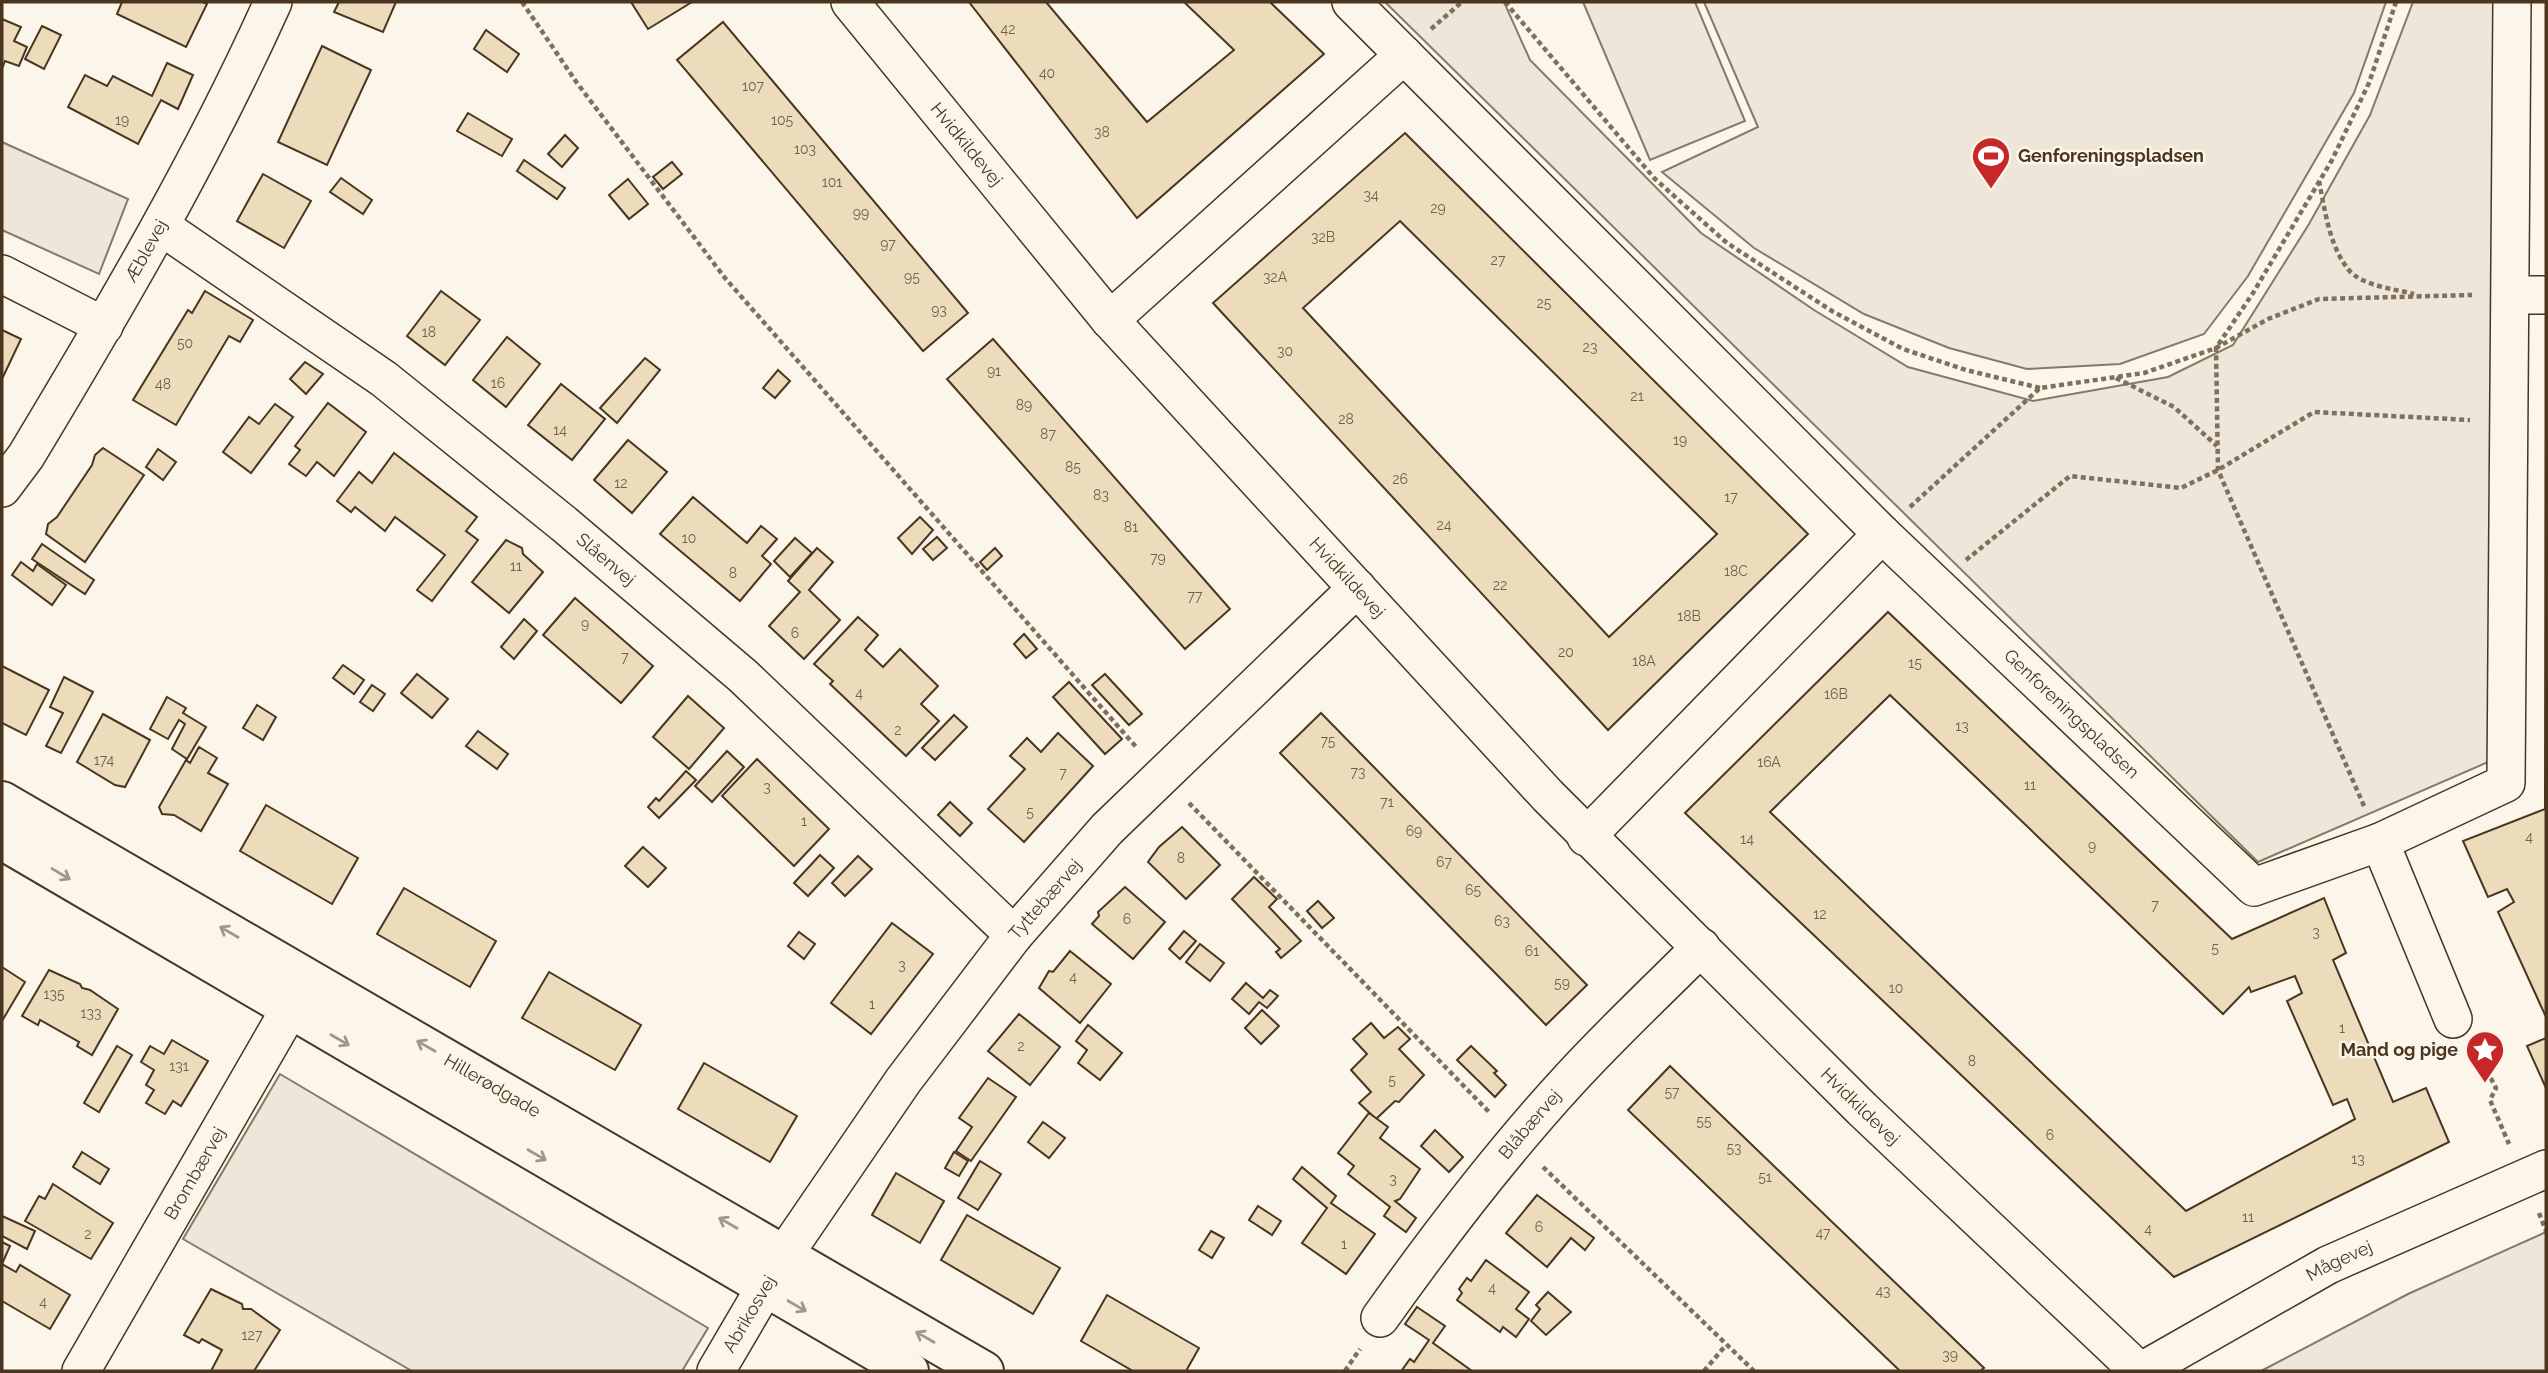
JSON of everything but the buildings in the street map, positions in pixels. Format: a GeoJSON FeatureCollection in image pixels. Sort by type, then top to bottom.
{"type":"FeatureCollection","features":[{"type":"Feature","properties":{"kind":"street","name":"Æblevej"},"geometry":{"type":"LineString","coordinates":[[2,488],[26,456],[162,227],[237,83],[273,2]]}},
{"type":"Feature","properties":{"kind":"street","name":"Hvidkildevej"},"geometry":{"type":"LineString","coordinates":[[850,2],[1110,320],[1586,837],[1701,947],[1862,1109],[2140,1371]]}},
{"type":"Feature","properties":{"kind":"street","name":"Genforeningspladsen"},"geometry":{"type":"LineString","coordinates":[[1351,2],[1882,534],[2254,887],[2380,842],[2506,783],[2508,422],[2529,295],[2512,2]]}},
{"type":"Feature","properties":{"kind":"street"},"geometry":{"type":"LineString","coordinates":[[1110,320],[1404,55]]}},
{"type":"Feature","properties":{"kind":"street","name":"Slåenvej"},"geometry":{"type":"LineString","coordinates":[[162,227],[384,379],[564,524],[743,676],[1014,934]]}},
{"type":"Feature","properties":{"kind":"street"},"geometry":{"type":"LineString","coordinates":[[2,274],[104,326]]}},
{"type":"Feature","properties":{"kind":"street"},"geometry":{"type":"LineString","coordinates":[[1586,837],[1882,534]]}},
{"type":"Feature","properties":{"kind":"street","name":"Tyttebærvej"},"geometry":{"type":"LineString","coordinates":[[784,1255],[903,1081],[1014,934],[1107,829],[1357,588]]}},
{"type":"Feature","properties":{"kind":"street","name":"Hillerødgade"},"geometry":{"type":"LineString","coordinates":[[2,801],[984,1371]]}},
{"type":"Feature","properties":{"kind":"street"},"geometry":{"type":"LineString","coordinates":[[2,840],[909,1371]]}},
{"type":"Feature","properties":{"kind":"street"},"geometry":{"type":"LineString","coordinates":[[2380,842],[2453,1019]]}},
{"type":"Feature","properties":{"kind":"street","name":"Blåbærvej"},"geometry":{"type":"LineString","coordinates":[[1380,1318],[1448,1223],[1516,1140],[1571,1077],[1701,947]]}},
{"type":"Feature","properties":{"kind":"street","name":"Brombærvej"},"geometry":{"type":"LineString","coordinates":[[81,1371],[308,977]]}},
{"type":"Feature","properties":{"kind":"street","name":"Mågevej"},"geometry":{"type":"LineString","coordinates":[[2140,1371],[2328,1265],[2546,1169]]}},
{"type":"Feature","properties":{"kind":"street","name":"Abrikosvej"},"geometry":{"type":"LineString","coordinates":[[716,1371],[784,1255]]}},
{"type":"Feature","properties":{"kind":"path"},"geometry":{"type":"LineString","coordinates":[[522,2],[577,83],[725,278],[1162,776],[1516,1140],[1754,1371]]}},
{"type":"Feature","properties":{"kind":"path"},"geometry":{"type":"LineString","coordinates":[[1505,2],[1655,178],[1727,243],[1832,311],[1903,349],[1966,370],[2040,388],[2144,373],[2216,348],[2268,319],[2319,299],[2529,295]]}},
{"type":"Feature","properties":{"kind":"path"},"geometry":{"type":"LineString","coordinates":[[2380,842],[2218,470],[2216,348],[2253,293],[2319,181],[2369,83],[2396,2]]}},
{"type":"Feature","properties":{"kind":"path"},"geometry":{"type":"LineString","coordinates":[[2319,181],[2329,231],[2348,271],[2369,282],[2421,296]]}},
{"type":"Feature","properties":{"kind":"path"},"geometry":{"type":"LineString","coordinates":[[2116,377],[2174,407],[2217,446]]}},
{"type":"Feature","properties":{"kind":"path"},"geometry":{"type":"LineString","coordinates":[[1882,534],[2040,388]]}},
{"type":"Feature","properties":{"kind":"path"},"geometry":{"type":"LineString","coordinates":[[1935,585],[2070,476],[2181,488],[2218,470],[2314,412],[2508,422]]}},
{"type":"Feature","properties":{"kind":"path"},"geometry":{"type":"LineString","coordinates":[[2453,1019],[2474,1066],[2487,1071],[2496,1088],[2490,1100],[2497,1116]]}},
{"type":"Feature","properties":{"kind":"path"},"geometry":{"type":"LineString","coordinates":[[1704,1371],[1726,1345]]}},
{"type":"Feature","properties":{"kind":"shaded area"},"geometry":{"type":"Polygon","coordinates":[[[1385,2],[1504,2],[1530,60],[1701,233],[1814,310],[1908,367],[2033,401],[2168,377],[2233,345],[2309,224],[2370,115],[2413,2],[2495,2],[2495,759],[2258,862],[1385,2]]]}},
{"type":"Feature","properties":{"kind":"shaded area"},"geometry":{"type":"Polygon","coordinates":[[[1583,2],[1695,2],[1745,121],[1650,160],[1583,2]]]}},
{"type":"Feature","properties":{"kind":"shaded area","name":"Genforeningspladsen"},"geometry":{"type":"Polygon","coordinates":[[[1704,2],[2386,2],[2354,93],[2248,276],[2204,334],[2120,364],[2027,369],[1949,348],[1864,314],[1754,248],[1662,172],[1758,127],[1704,2]]]}},
{"type":"Feature","properties":{"kind":"shaded area"},"geometry":{"type":"Polygon","coordinates":[[[2,142],[128,199],[99,274],[2,230],[2,142]]]}},
{"type":"Feature","properties":{"kind":"shaded area"},"geometry":{"type":"Polygon","coordinates":[[[280,1074],[708,1328],[682,1371],[412,1371],[183,1239],[280,1074]]]}},
{"type":"Feature","properties":{"kind":"shaded area"},"geometry":{"type":"Polygon","coordinates":[[[2546,1232],[2546,1371],[2261,1371],[2408,1294],[2546,1232]]]}},
{"type":"Feature","properties":{"kind":"place","name":"Genforeningspladsen"},"geometry":{"type":"Point","coordinates":[1991,190]}},
{"type":"Feature","properties":{"kind":"place","name":"Mand og pige"},"geometry":{"type":"Point","coordinates":[2485,1084]}}]}
